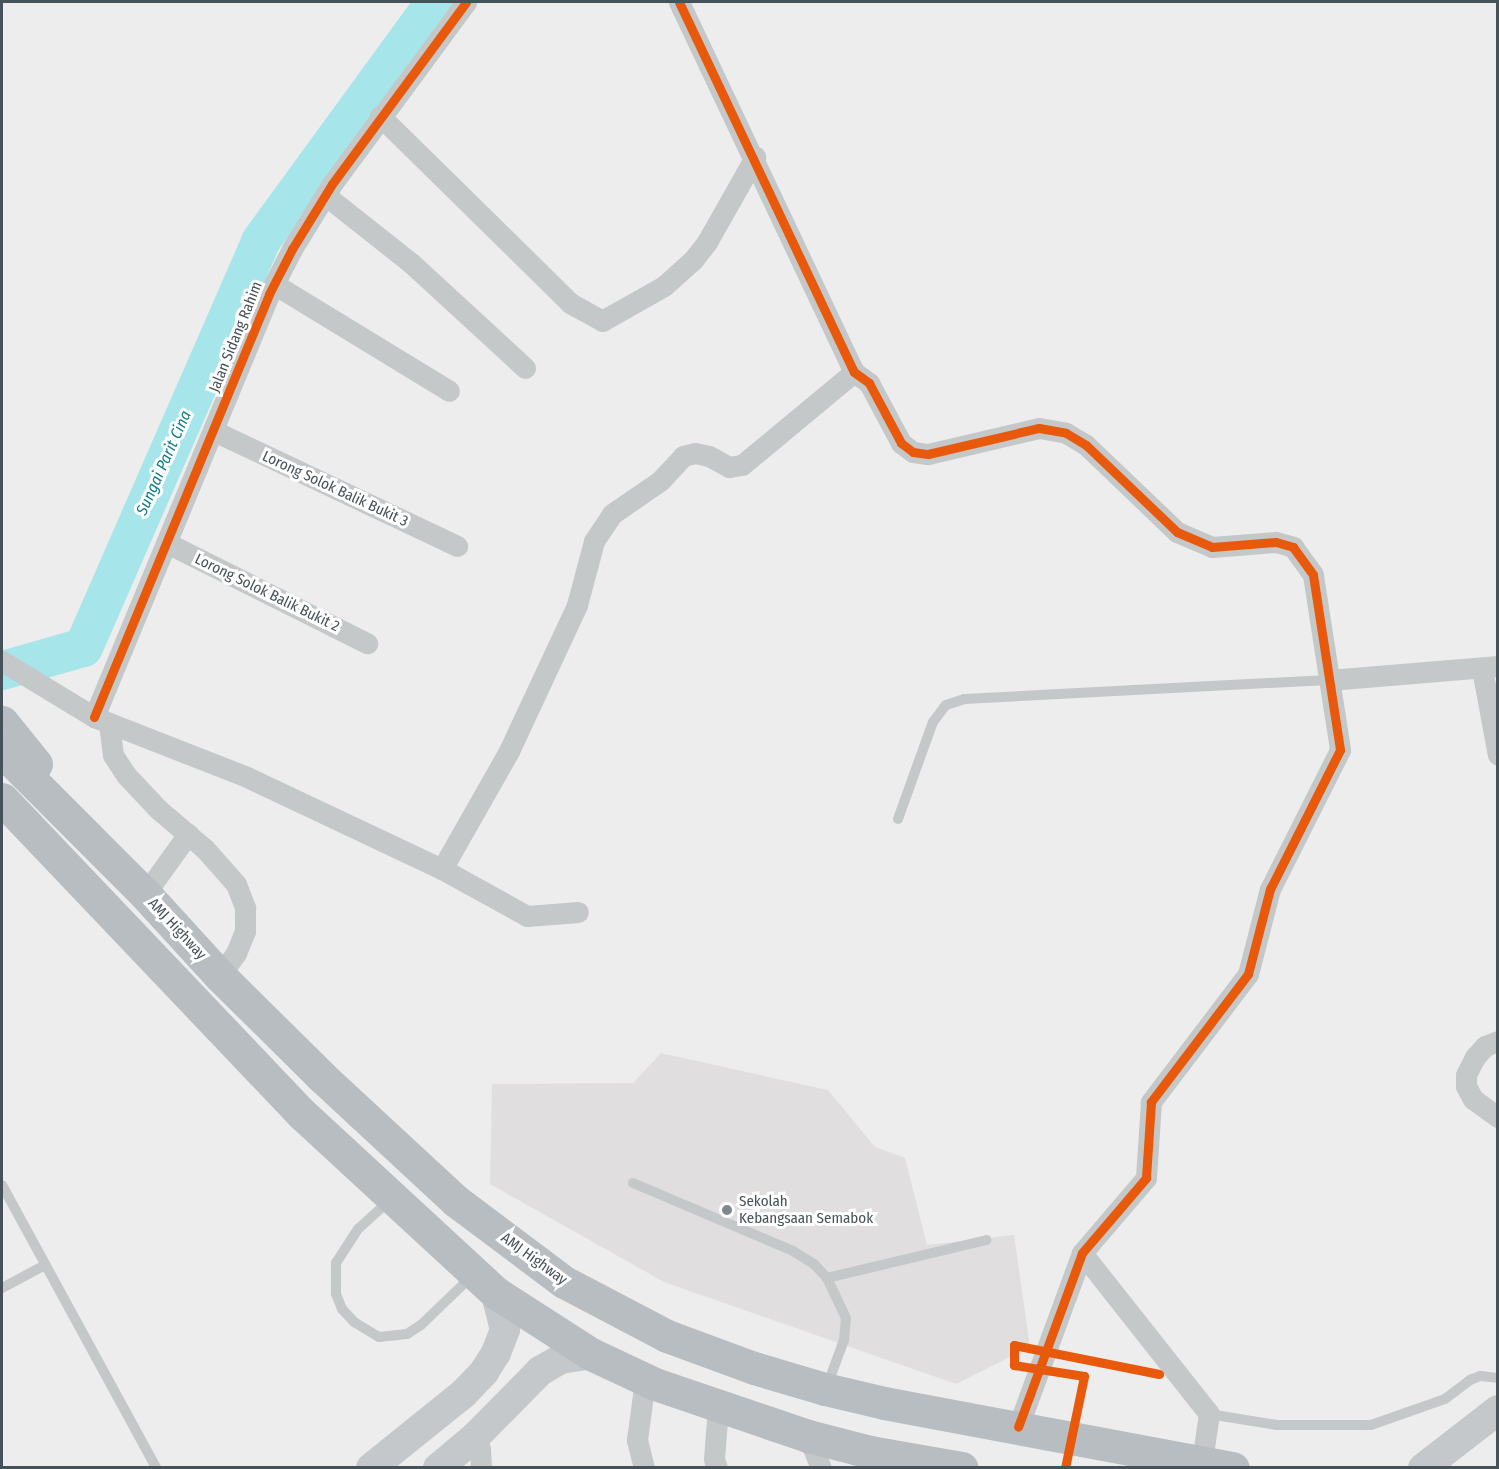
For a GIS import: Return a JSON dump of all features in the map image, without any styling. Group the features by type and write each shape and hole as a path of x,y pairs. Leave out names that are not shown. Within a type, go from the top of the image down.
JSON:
{"highway":[{"path":"2,722 145,894"},
{"name":"AMJ Highway","path":"2,751 145,894 220,976 322,1077 456,1201 564,1282 667,1336 754,1368 825,1389 884,1403 1217,1464"},
{"path":"2,799 125,931 302,1114 485,1283 591,1354 645,1380 718,1407 808,1436 870,1452 962,1467"},
{"path":"2,824 125,931"}],"street":[{"name":"Jalan Sidang Rahim","path":"102,720 167,543 274,285 325,195 380,116 466,2"},
{"path":"679,2 755,158 854,372 869,383 901,443 914,452 928,454 1039,428 1066,433 1086,445 1177,532 1212,547 1276,543 1293,547 1313,575 1340,750 1270,890 1248,974 1151,1102 1146,1178 1082,1253 1018,1427"},
{"path":"380,116 570,303 602,321 663,286 693,260 707,242 755,158"},
{"path":"325,195 419,269 525,368"},
{"path":"274,285 449,391"},
{"path":"442,869 509,751 577,605 594,541 612,514 660,481 683,456 695,453 709,456 729,467 742,465 854,372"},
{"name":"Lorong Solok Balik Bukit 3","path":"214,431 457,546"},
{"name":"Lorong Solok Balik Bukit 2","path":"167,543 367,643"},
{"path":"2,661 63,700 102,720 247,777 442,869 527,916 578,912"},
{"path":"1329,680 1490,667 1497,754"},
{"path":"102,720 114,755 126,775 158,809 222,866 236,884 245,908 245,931 236,953 220,976"},
{"path":"145,894 188,834"},
{"path":"1497,1041 1485,1046 1466,1075 1466,1086 1473,1099 1497,1117"},
{"path":"1082,1253 1209,1414 1217,1464"},
{"path":"371,1467 463,1394 484,1372 496,1353 505,1330 485,1283"},
{"path":"438,1467 475,1437 540,1371 561,1359 591,1354"},
{"path":"644,1467 637,1440 645,1380"},
{"path":"717,1467 714,1459 718,1407"},
{"path":"1423,1467 1497,1410"},
{"path":"808,1436 821,1467"},
{"path":"475,1437 480,1449 481,1467"}],"lane":[{"path":"898,819 933,722 946,705 964,699 1329,680"},
{"path":"633,1183 793,1251 814,1264 827,1278 846,1318 844,1340 825,1389"},
{"path":"2,1185 156,1467"},
{"path":"392,1198 358,1229 336,1263 336,1294 342,1309 354,1322 379,1337 407,1334 485,1283"},
{"path":"827,1278 987,1240"},
{"path":"2,1288 45,1265"},
{"path":"1209,1414 1277,1425 1371,1425 1445,1399 1470,1380 1480,1376 1497,1378"}],"shaded area":[{"name":"Sekolah Kebangsaan Semabok","path":"661,1053 828,1090 875,1147 905,1158 927,1245 1014,1235 1030,1347 956,1384 664,1282 490,1184 492,1084 633,1083"}],"waterway":[{"name":"Sungai Parit Cina","path":"2,670 83,647 260,241 434,2"}],"cycle path":[{"path":"94,717 269,294 292,249 332,184 466,2"},
{"path":"679,2 854,372 869,383 901,443 913,452 928,454 1039,428 1066,433 1086,445 1177,532 1212,547 1276,542 1293,547 1313,575 1340,750 1270,889 1248,974 1151,1102 1146,1178 1082,1253 1018,1427"},
{"path":"1065,1468 1084,1376 1014,1365 1014,1345 1159,1374"}],"place":[{"name":"Sekolah Kebangsaan Semabok","path":"727,1210"}]}
